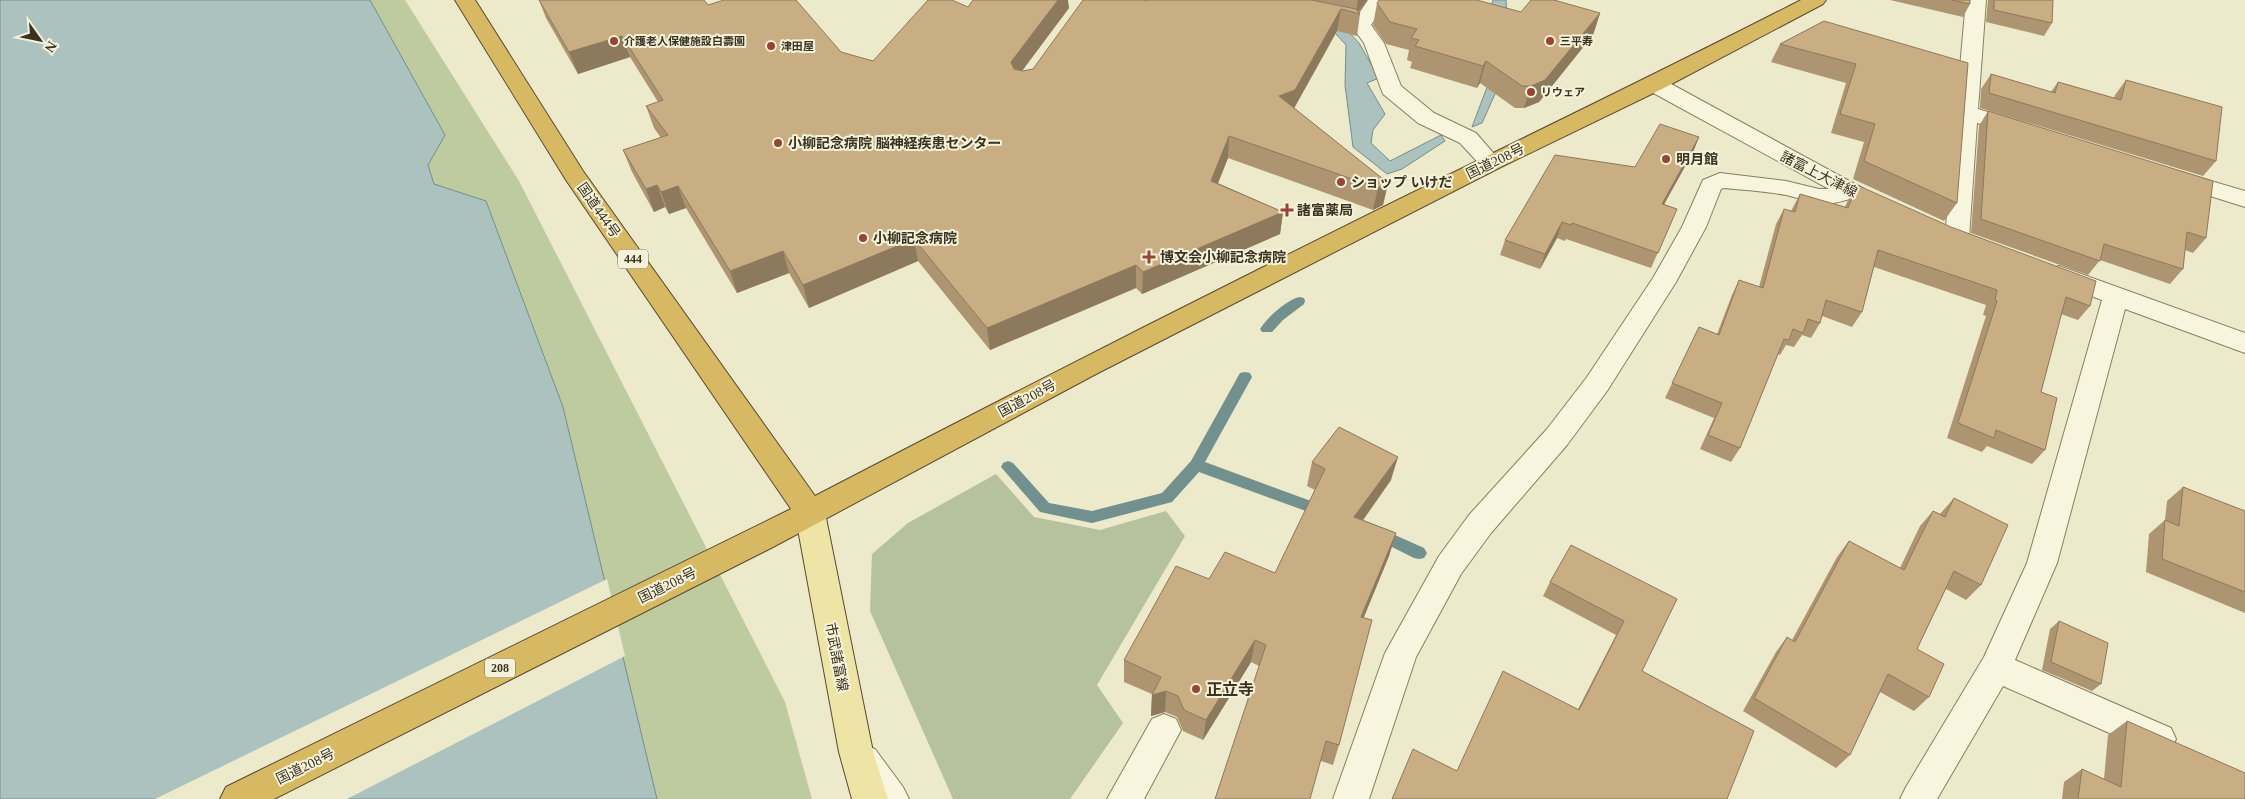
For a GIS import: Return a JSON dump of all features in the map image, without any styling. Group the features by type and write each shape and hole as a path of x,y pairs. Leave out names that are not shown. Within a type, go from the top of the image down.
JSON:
{"highway":[{"name":"国道444号","path":"465,0 574,174 810,513"},
{"name":"国道208号","path":"238,799 762,538 1087,366 1491,163 1654,84 1816,0"}],"main road":[{"name":"市武諸富線","path":"810,513 856,752 870,799"}],"street":[{"path":"1361,25 1378,0"},
{"path":"1958,238 1976,0"},
{"path":"1308,12 1361,25 1374,43 1391,89 1426,118 1468,138 1491,163"},
{"name":"諸富上大津線","path":"1654,84 1878,204"},
{"path":"1967,113 2041,136"},
{"path":"2162,173 2245,198"},
{"path":"1351,799 1401,653 1450,565 1480,524 1557,437 1597,384 1663,282 1694,227 1710,185 1720,180 1786,188 1819,197 1836,196 1845,188"},
{"path":"2041,268 2245,342"},
{"path":"1918,799 1996,667 2042,563 2116,295"},
{"path":"1996,667 2183,749"},
{"path":"1125,799 1164,730"},
{"path":"856,752 891,799"}],"green space":[{"path":"342,0 405,0 519,181 785,702 812,799 588,799 380,205"},
{"path":"996,474 1034,517 1100,530 1166,511 1185,536 1097,685 1123,723 1070,799 953,799 870,611 872,554 908,523"}],"water":[{"path":"0,0 370,0 445,135 428,165 434,184 486,201 563,407 657,799 0,799"},
{"path":"1493,0 1506,0 1509,63 1482,123 1472,127 1495,66 1488,17"},
{"path":"1324,21 1346,29 1359,43 1379,78 1367,83 1385,114 1373,130 1371,143 1390,161 1441,135 1445,141 1402,169 1387,174 1353,147 1345,85 1346,45"}],"pier":[{"path":"607,579 625,656 347,799 155,799"}],"building":[{"path":"539,0 704,0 708,5 724,0 796,0 841,52 873,61 928,0 952,0 968,7 973,0 1058,0 1011,62 1014,69 1023,71 1033,69 1083,0 1312,0 1356,9 1360,14 1341,9 1295,90 1279,96 1388,183 1378,188 1229,136 1211,181 1283,212 1143,272 1136,265 987,328 914,239 803,285 783,251 730,271 678,186 661,192 657,185 646,189 623,150 668,135 646,106 663,100 622,36 569,52"},
{"path":"1379,0 1477,0 1521,12 1531,0 1554,0 1600,13 1545,80 1531,86 1522,86 1486,61 1483,66 1415,46 1419,40 1411,38 1417,29 1390,22 1377,3"},
{"path":"1951,0 1970,0 1970,4"},
{"path":"1994,0 2053,0 2052,23 1994,10"},
{"path":"1824,21 1968,63 1957,203 1864,161 1875,124 1840,114 1856,64 1780,44"},
{"path":"1991,74 2055,93 2058,82 2121,100 2126,80 2222,107 2216,161 1989,93"},
{"path":"1988,111 2213,181 2206,238 2187,232 2183,269 2104,244 2100,261 1981,219"},
{"path":"1660,124 1699,137 1662,204 1677,209 1658,253 1572,223 1571,225 1562,222 1545,254 1505,240 1555,155 1635,167"},
{"path":"1857,185 1951,227 2096,281 2090,306 2066,297 2041,392 2057,398 2045,450 1996,430 1994,438 1958,423 1997,301 1995,300 1997,290 1878,250 1862,312 1826,300 1820,323 1808,319 1803,333 1793,329 1789,340 1784,339 1740,448 1708,435 1722,403 1672,383 1699,327 1719,335 1739,280 1763,288 1784,209 1795,212 1800,194 1848,208"},
{"path":"1339,427 1398,457 1354,517 1396,533 1361,617 1372,620 1339,745 1326,741 1310,799 1215,799 1266,645 1255,640 1206,720 1184,710 1178,696 1166,691 1152,695 1161,677 1124,660 1176,566 1209,579 1225,552 1275,573 1325,469 1312,462"},
{"path":"2183,487 2245,511 2245,592 2162,559 2165,520 2179,526"},
{"path":"1954,498 2008,525 1981,585 1954,571 1917,649 1944,664 1929,697 1888,674 1850,755 1754,698 1787,637 1795,642 1849,541 1904,570 1933,511 1945,517"},
{"path":"1571,545 1677,599 1642,671 1754,731 1727,799 1392,799 1413,749 1457,771 1503,671 1579,710 1624,621 1550,582"},
{"path":"2059,621 2108,643 2101,684 2051,662"},
{"path":"2127,721 2245,773 2245,799 2078,799 2082,769 2121,787"}],"waterway":[{"path":"1267,329 1278,317 1299,301"},
{"path":"1196,465 1245,377"},
{"path":"1008,467 1045,508 1092,517 1167,498 1196,465"},
{"path":"1196,465 1325,512"},
{"path":"1377,533 1419,553"}],"place":[{"name":"介護老人保健施設白壽園","path":"614,41"},
{"name":"三平寿","path":"1550,41"},
{"name":"津田屋","path":"771,46"},
{"name":"リウェア","path":"1531,92"},
{"name":"小柳記念病院 脳神経疾患センター","path":"778,143"},
{"name":"明月館","path":"1666,159"},
{"name":"ショップ いけだ","path":"1341,182"},
{"name":"諸富薬局","path":"1287,210"},
{"name":"小柳記念病院","path":"863,238"},
{"name":"博文会小柳記念病院","path":"1149,257"},
{"name":"正立寺","path":"1196,689"}]}
